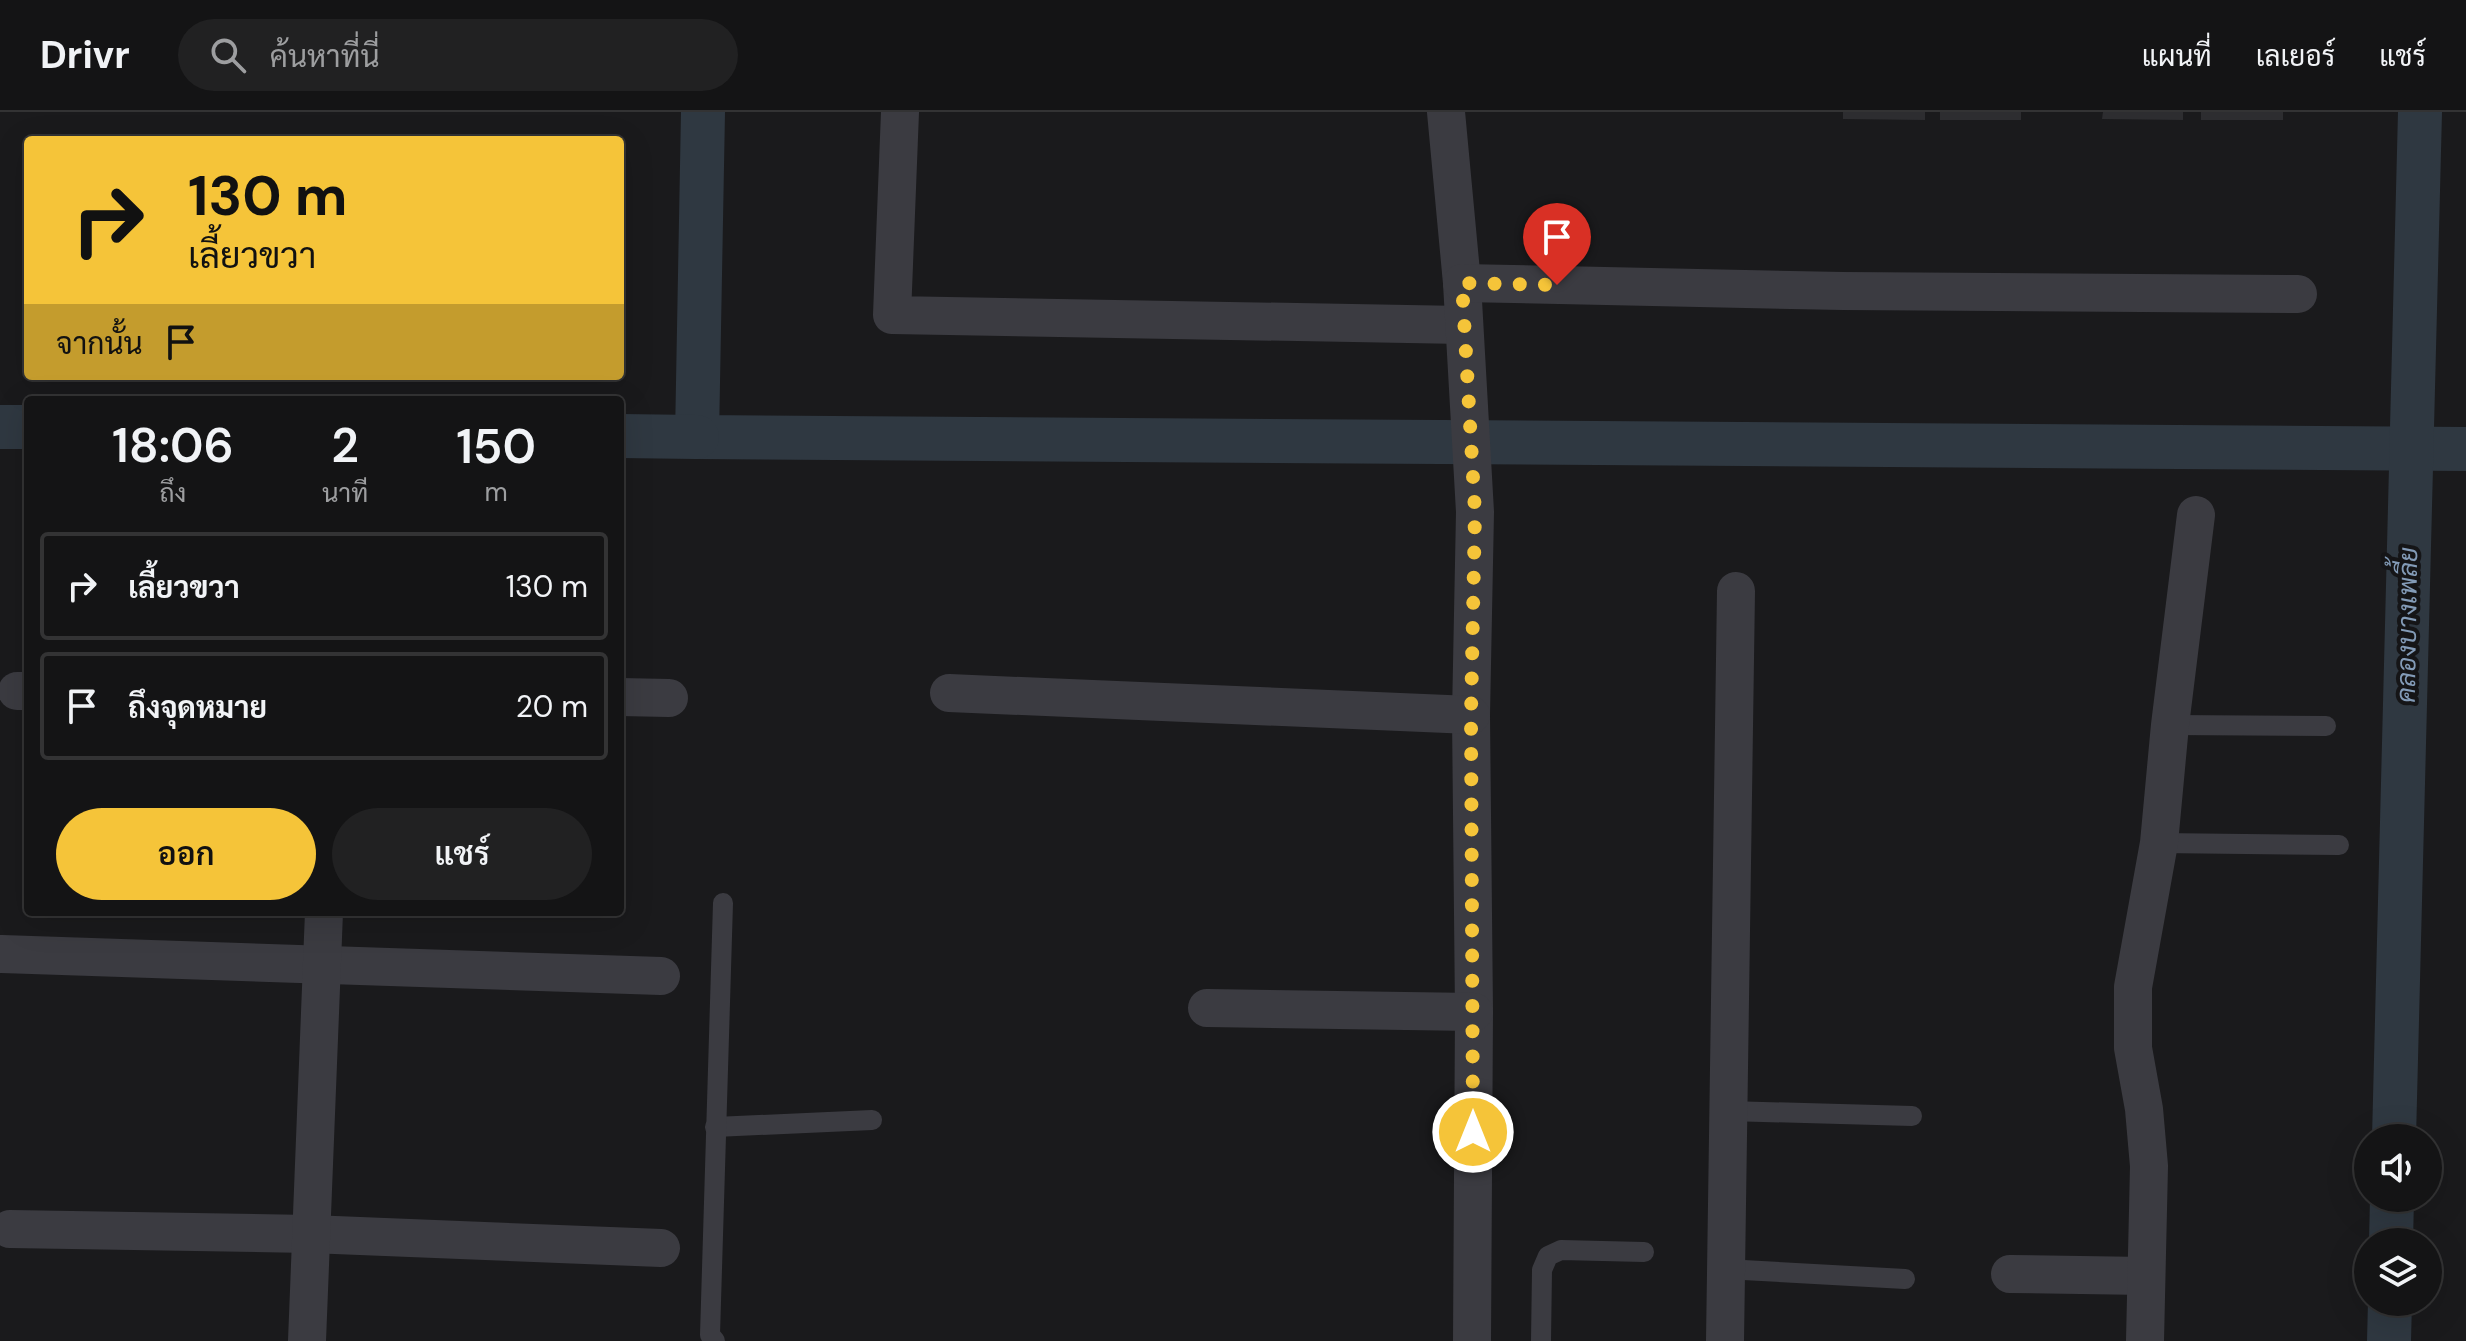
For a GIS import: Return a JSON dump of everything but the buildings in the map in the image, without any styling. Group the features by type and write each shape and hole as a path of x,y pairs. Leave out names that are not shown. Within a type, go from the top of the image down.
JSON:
{"street":[{"path":"900,112 892,315 1463,325"},
{"path":"1446,112 1462,283 1475,512 1471,715 1474,1012 1472,1341"},
{"path":"1462,283 1843,291 2298,294"},
{"path":"2145,1341 2149,1166 2144,1109 2133,1048 2133,987 2159,843 2196,515"},
{"path":"1725,1341 1736,591"},
{"path":"949,693 1471,715"},
{"path":"624,697 669,698"},
{"path":"307,1341 324,916"},
{"path":"2,954 661,976"},
{"path":"1207,1008 1474,1012"},
{"path":"10,1229 310,1234 661,1248"},
{"path":"2010,1274 2146,1276"}],"lane":[{"path":"2170,725 2326,726"},
{"path":"2159,843 2339,845"},
{"path":"715,1341 710,1335 723,903"},
{"path":"1728,1111 1912,1116"},
{"path":"715,1127 872,1120"},
{"path":"1541,1341 1542,1270 1548,1256 1561,1250 1644,1252"},
{"path":"1725,1269 1905,1279"}],"waterway":[{"path":"703,112 697,437 2466,449"},
{"name":"คลองบางเพลี้ย","path":"2394,1124 2420,112"},
{"path":"0,427 24,427"},
{"path":"624,436 697,437"},
{"name":"คลองบางเพลี้ย","path":"2391,1228 2392,1212"},
{"name":"คลองบางเพลี้ย","path":"2389,1341 2390,1316"}],"route":[{"path":"1473,1132 1471,715 1475,512 1462,283 1557,285"}]}
